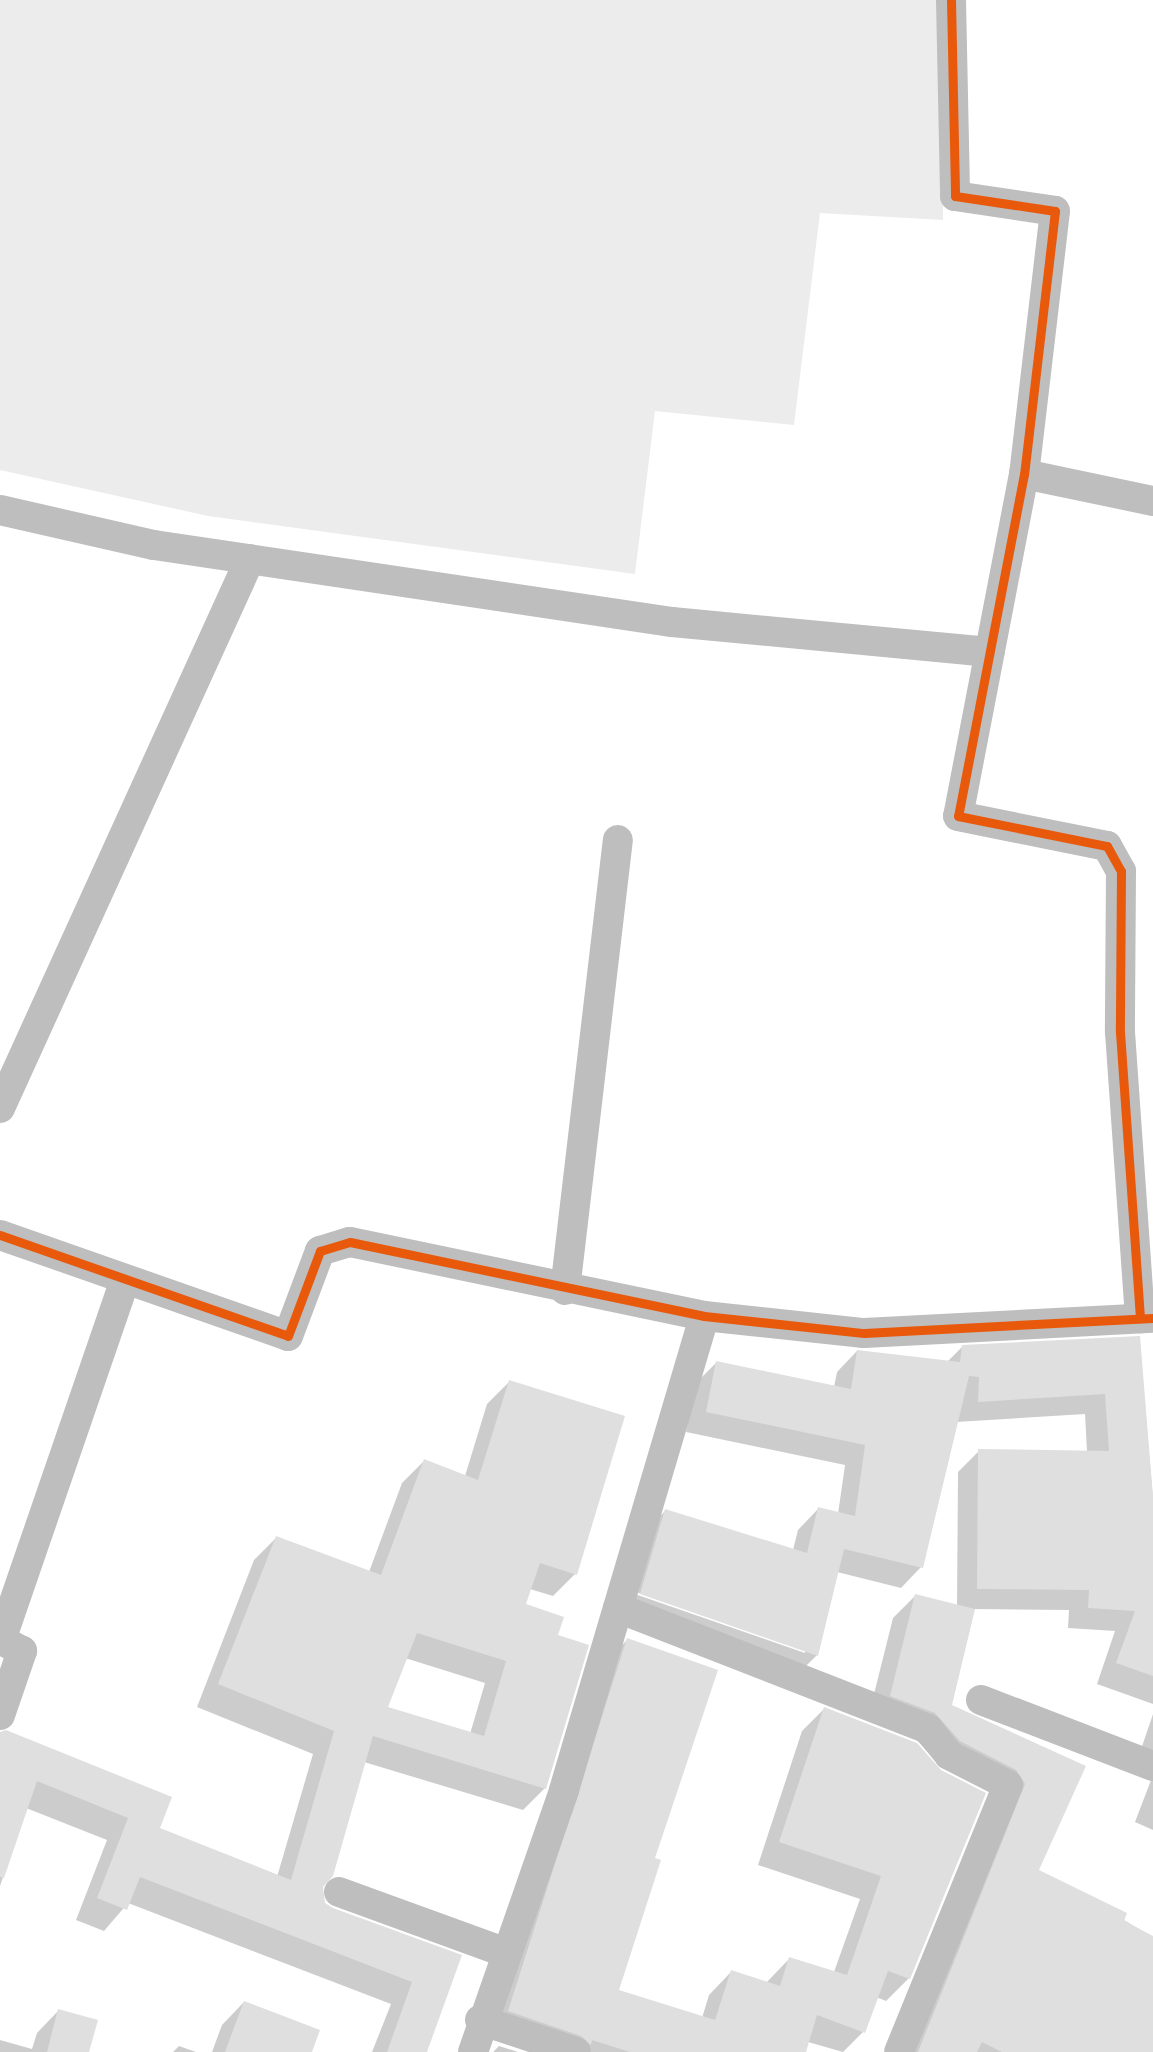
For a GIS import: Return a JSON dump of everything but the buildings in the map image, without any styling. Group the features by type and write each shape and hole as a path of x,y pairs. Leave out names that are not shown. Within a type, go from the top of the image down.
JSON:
{"street":[{"path":"0,1235 124,1282 288,1336 320,1251 350,1242 565,1290 704,1316 864,1333 1146,1318 1120,1032 1121,872 1107,846 957,816 1024,474 1055,211 955,196 951,0"},
{"path":"1024,474 1153,501"},
{"path":"0,510 154,545 672,622 990,652"},
{"path":"0,1108 250,559"},
{"path":"565,1290 618,840"},
{"path":"0,1715 22,1651 1,1640 124,1282"},
{"path":"473,2052 480,2020 507,1953 564,1790 704,1316"},
{"path":"618,1608 928,1729 949,1755 1008,1785 899,2052"},
{"path":"981,1700 1153,1766"},
{"path":"339,1892 507,1953"},
{"path":"480,2020 576,2052"}],"shaded area":[{"path":"0,0 942,0 943,220 820,213 794,425 655,411 635,574 208,516 0,470"}],"cycle path":[{"path":"951,0 955,196 1055,211 1024,474 958,816 1107,846 1121,871 1120,1032 1140,1318"},
{"path":"0,1235 288,1336 320,1251 350,1242 704,1316 864,1333 1153,1318"}]}
